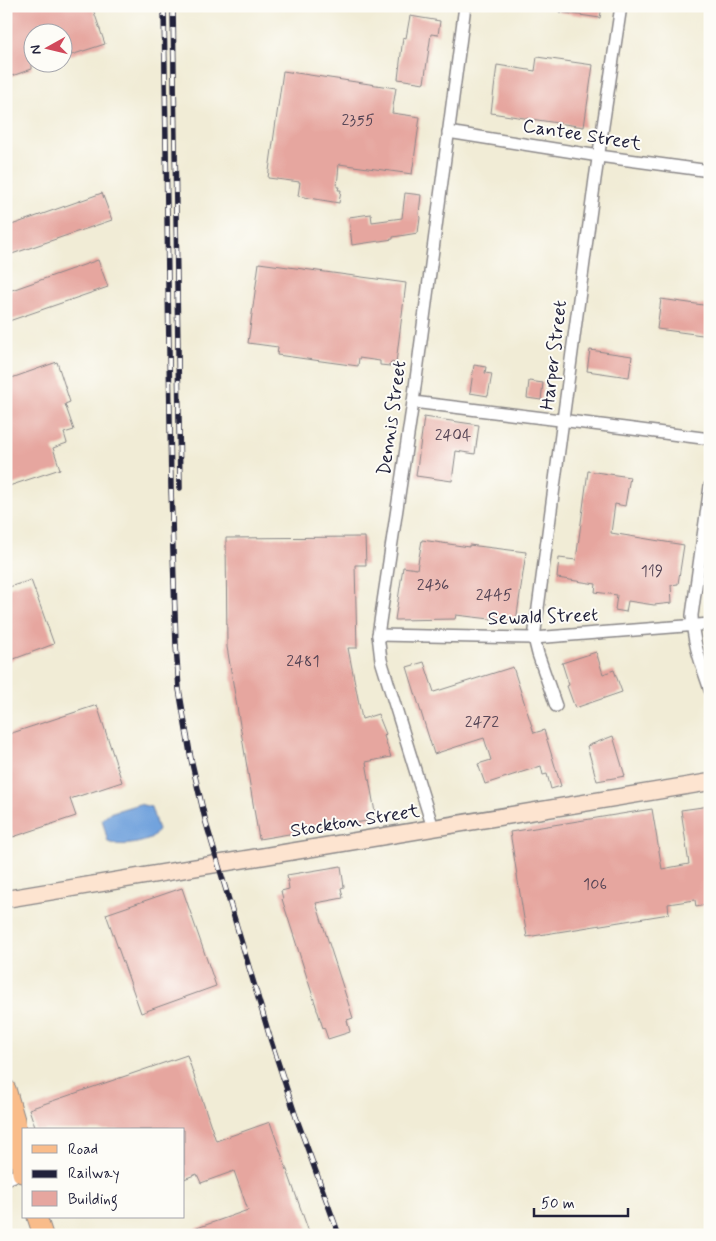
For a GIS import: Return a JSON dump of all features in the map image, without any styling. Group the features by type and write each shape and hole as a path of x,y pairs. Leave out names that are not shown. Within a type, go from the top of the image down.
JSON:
{"main road":[{"name":"Stockton Street","path":"6,899 710,782"},
{"path":"6,1089 15,1120 17,1177"},
{"path":"6,1143 17,1177"},
{"path":"37,1218 42,1235"}],"street":[{"name":"Dennis Street","path":"433,828 381,660 378,634 412,402 465,6"},
{"name":"Harper Street","path":"556,706 534,638 594,179 621,6"},
{"name":"Cantee Street","path":"448,132 599,156 710,171"},
{"path":"412,402 710,439"},
{"path":"710,486 692,615 695,643 710,690"},
{"name":"Sewald Street","path":"378,634 534,638 710,624"}],"water":[{"path":"139,804 151,807 158,830 155,835 150,839 123,845 108,842 102,819 109,813"}],"building":[{"path":"6,6 92,6 105,44 72,55 72,22 22,22 23,72 6,78"},
{"path":"559,6 602,6 600,18 559,12"},
{"path":"410,16 440,21 438,35 431,34 424,83 398,79 403,37 406,38"},
{"path":"537,57 593,65 584,127 491,113 497,65 535,71"},
{"path":"283,71 396,88 392,113 420,117 412,174 339,164 337,187 339,187 338,190 341,190 339,203 298,196 300,182 268,178"},
{"path":"102,193 112,220 6,256 6,227"},
{"path":"405,193 421,195 418,233 352,245 349,217 371,214 372,222 402,218"},
{"path":"98,260 108,287 6,322 6,292"},
{"path":"259,263 406,283 396,363 391,362 390,366 380,365 380,361 359,358 358,366 277,355 278,347 248,343"},
{"path":"661,299 710,306 710,336 657,329"},
{"path":"590,350 632,356 629,377 587,371"},
{"path":"57,362 70,402 65,404 74,430 64,433 67,443 53,448 60,469 6,487 6,380"},
{"path":"474,365 486,367 485,373 492,374 488,396 470,393"},
{"path":"529,381 543,383 541,400 527,398"},
{"path":"424,417 479,425 475,454 456,451 452,481 416,476"},
{"path":"588,471 630,477 625,506 615,504 611,533 684,545 678,584 671,585 672,603 654,605 628,601 626,612 615,610 617,595 595,592 596,584 557,578 559,558 576,560"},
{"path":"365,537 366,565 355,565 357,648 348,648 362,719 378,714 386,734 384,736 391,757 366,762 376,818 259,839 227,647 226,538"},
{"path":"422,540 469,547 469,545 526,552 516,622 456,615 455,619 395,620 403,567 417,569"},
{"path":"31,580 54,644 6,662 6,588"},
{"path":"596,652 603,674 614,670 622,692 575,708 567,686 569,685 562,663"},
{"path":"424,662 434,692 513,667 534,733 544,730 561,786 551,789 547,774 543,775 541,766 485,784 478,764 491,760 484,738 434,754 407,667"},
{"path":"97,705 122,782 70,799 76,816 13,837 6,818 6,735"},
{"path":"613,736 625,776 597,781 587,746"},
{"path":"710,806 710,904 696,907 695,900 668,904 669,914 527,937 510,832 652,809 662,869 689,864 681,810"},
{"path":"341,866 344,887 341,888 343,898 316,903 353,1018 347,1020 350,1032 328,1039 281,891 289,889 287,875"},
{"path":"182,888 216,986 141,1013 106,914"},
{"path":"187,1055 216,1141 270,1122 310,1235 183,1235 183,1233 248,1210 234,1171 201,1183 197,1174 185,1179 185,1128 35,1128 29,1109"}],"railway":[{"path":"164,6 171,488 179,689 191,759 206,823 271,1041 296,1117 339,1235"},
{"path":"173,6 180,488"}]}
